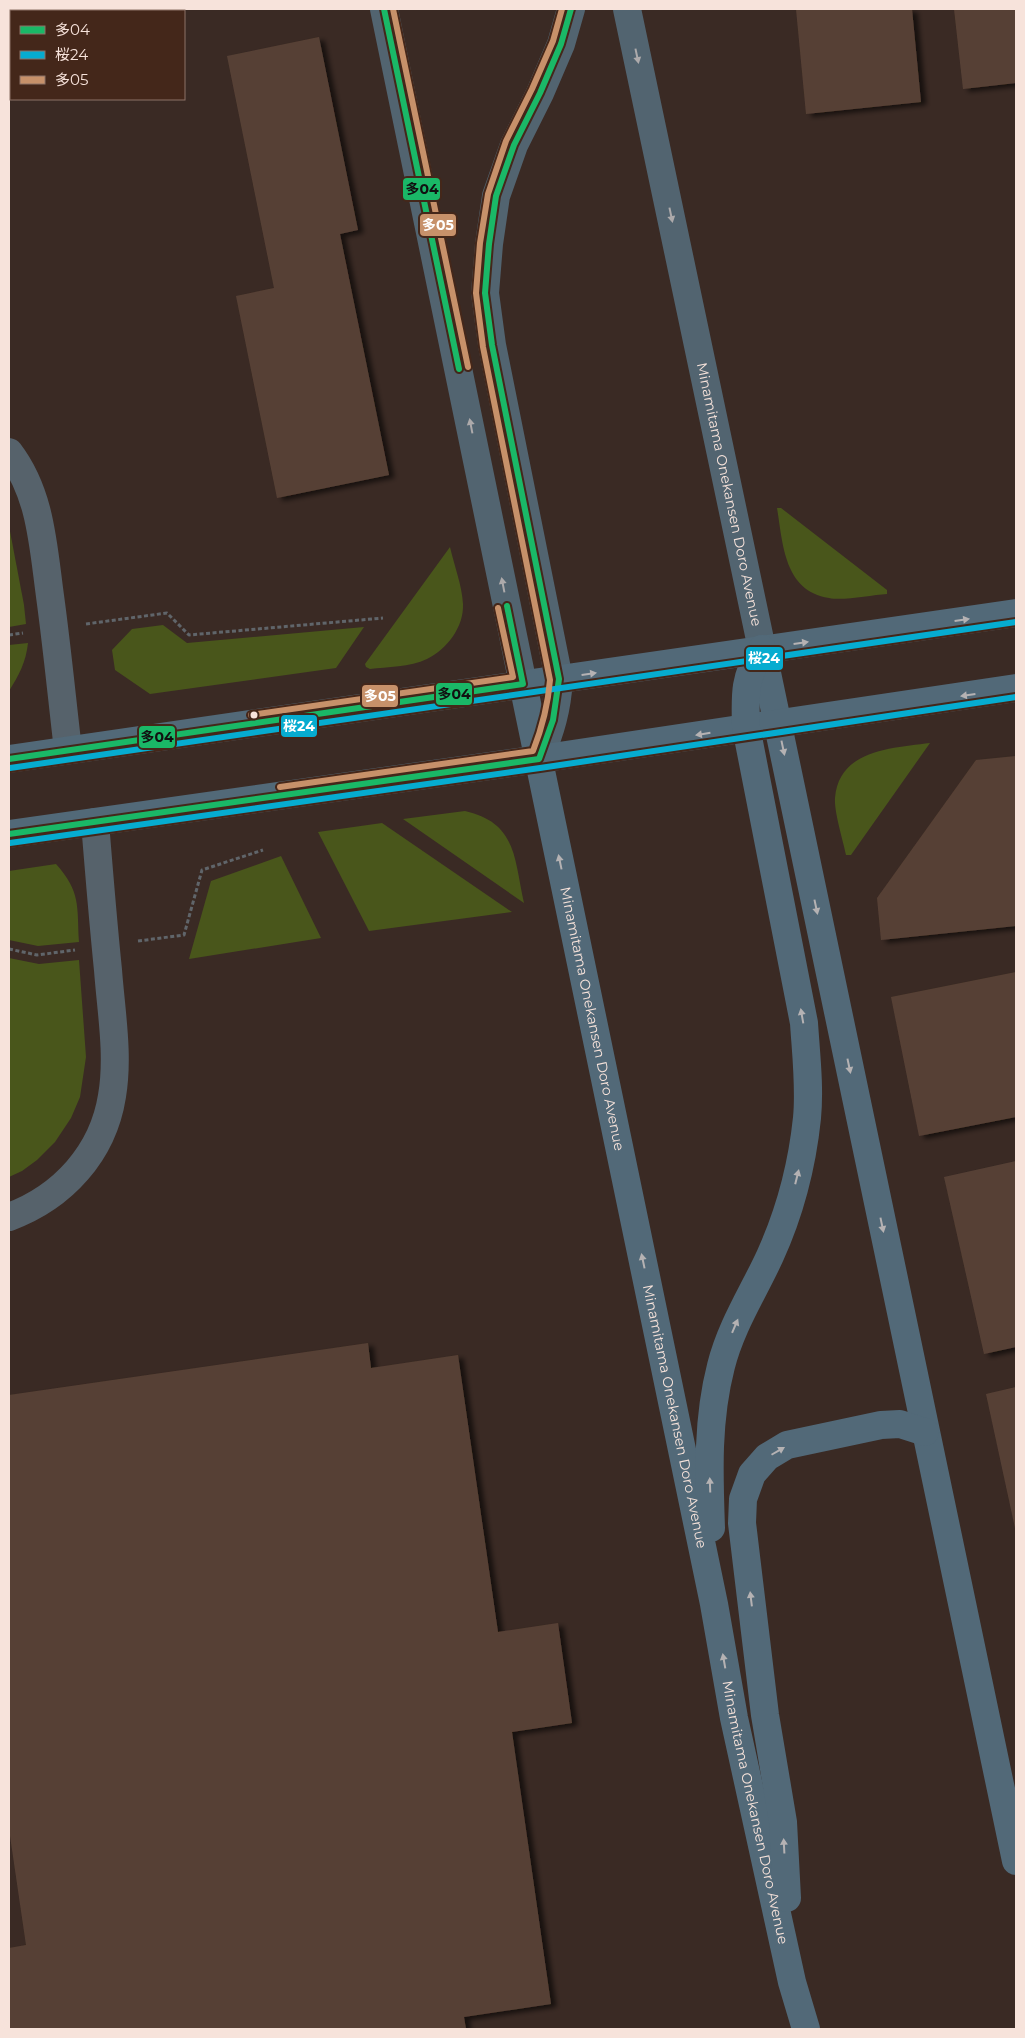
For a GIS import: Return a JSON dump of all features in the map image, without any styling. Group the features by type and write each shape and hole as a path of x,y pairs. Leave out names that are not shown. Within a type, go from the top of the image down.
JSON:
{"main road":[{"name":"Minamitama Onekansen Doro Avenue","path":"384,9 714,1604 734,1718 792,1982 806,2029"},
{"path":"539,759 558,706 559,679 492,345 485,293 489,244 496,196 514,145 540,93 561,44 571,9"},
{"name":"Minamitama Onekansen Doro Avenue","path":"627,9 1016,1861"},
{"path":"9,759 1016,613"},
{"path":"714,1604 709,1444 712,1404 721,1364 734,1328 770,1257 789,1210 800,1166 807,1116 808,1071 804,1023 746,727 745,694 751,666 762,649"},
{"path":"9,834 539,759 777,722 1016,688"},
{"path":"792,1982 783,1822 764,1715 742,1523 743,1499 752,1474 767,1457 787,1445 881,1425 900,1424 925,1432"}],"street":[{"path":"9,452 21,468 38,512 68,750"},
{"path":"9,1217 28,1210 56,1193 82,1165 102,1133 112,1096 115,1056 95,822"}],"path":[{"path":"144,616 167,613 189,635 383,618"},
{"path":"184,935 202,870 262,850"},
{"path":"9,949 38,955"}],"green space":[{"path":"777,508 781,508 887,590 887,594 835,599 814,594 803,586 794,576 788,564"},
{"path":"9,526 26,624 9,627"},
{"path":"450,547 460,582 463,604 461,621 453,636 434,655 420,662 370,669 366,667 365,664"},
{"path":"163,625 187,643 364,627 336,668 150,694 115,670 112,650 132,629"},
{"path":"28,643 22,668 9,691 9,645"},
{"path":"930,743 851,855 846,855 837,818 835,798 839,782 846,769 857,760 870,754"},
{"path":"465,811 495,824 504,834 515,857 524,903 403,819"},
{"path":"382,823 512,912 369,931 318,832"},
{"path":"281,856 321,938 189,959 211,881"},
{"path":"56,864 74,891 79,942 38,946 9,940 9,871"},
{"path":"9,958 39,964 79,960 86,1057 80,1097 71,1118 55,1142 37,1160 22,1171 9,1177"}],"building":[{"path":"796,9 912,9 921,102 806,114"},
{"path":"954,9 1016,9 1016,83 963,89"},
{"path":"319,37 358,230 340,234 389,475 277,498 236,296 274,288 227,56"},
{"path":"1016,756 1016,926 881,940 877,898 976,760"},
{"path":"1016,972 1016,1117 919,1136 891,997"},
{"path":"1016,1161 1016,1347 984,1354 944,1177"},
{"path":"368,1343 371,1368 458,1355 498,1632 558,1623 572,1723 512,1732 551,2004 464,2017 466,2029 9,2029 9,1948 26,1945 9,1829 9,1395"},
{"path":"1016,1387 1016,1528 1015,1528 986,1394"}],"transit line":[{"name":"多04","path":"384,9 459,369"},
{"name":"多05","path":"393,9 468,367"},
{"name":"多05","path":"280,787 533,751 542,725 550,680 483,347 476,293 480,243 488,194 506,141 553,41 562,9"},
{"name":"多04","path":"9,834 539,759 553,720 559,679 492,345 485,293 489,244 496,196 514,145 540,93 561,44 571,9"},
{"name":"多04","path":"9,759 523,684 507,606"},
{"name":"多05","path":"251,715 513,677 498,608"},
{"name":"桜24","path":"10,768 1016,622"},
{"name":"桜24","path":"10,843 540,768 1016,697"}]}
